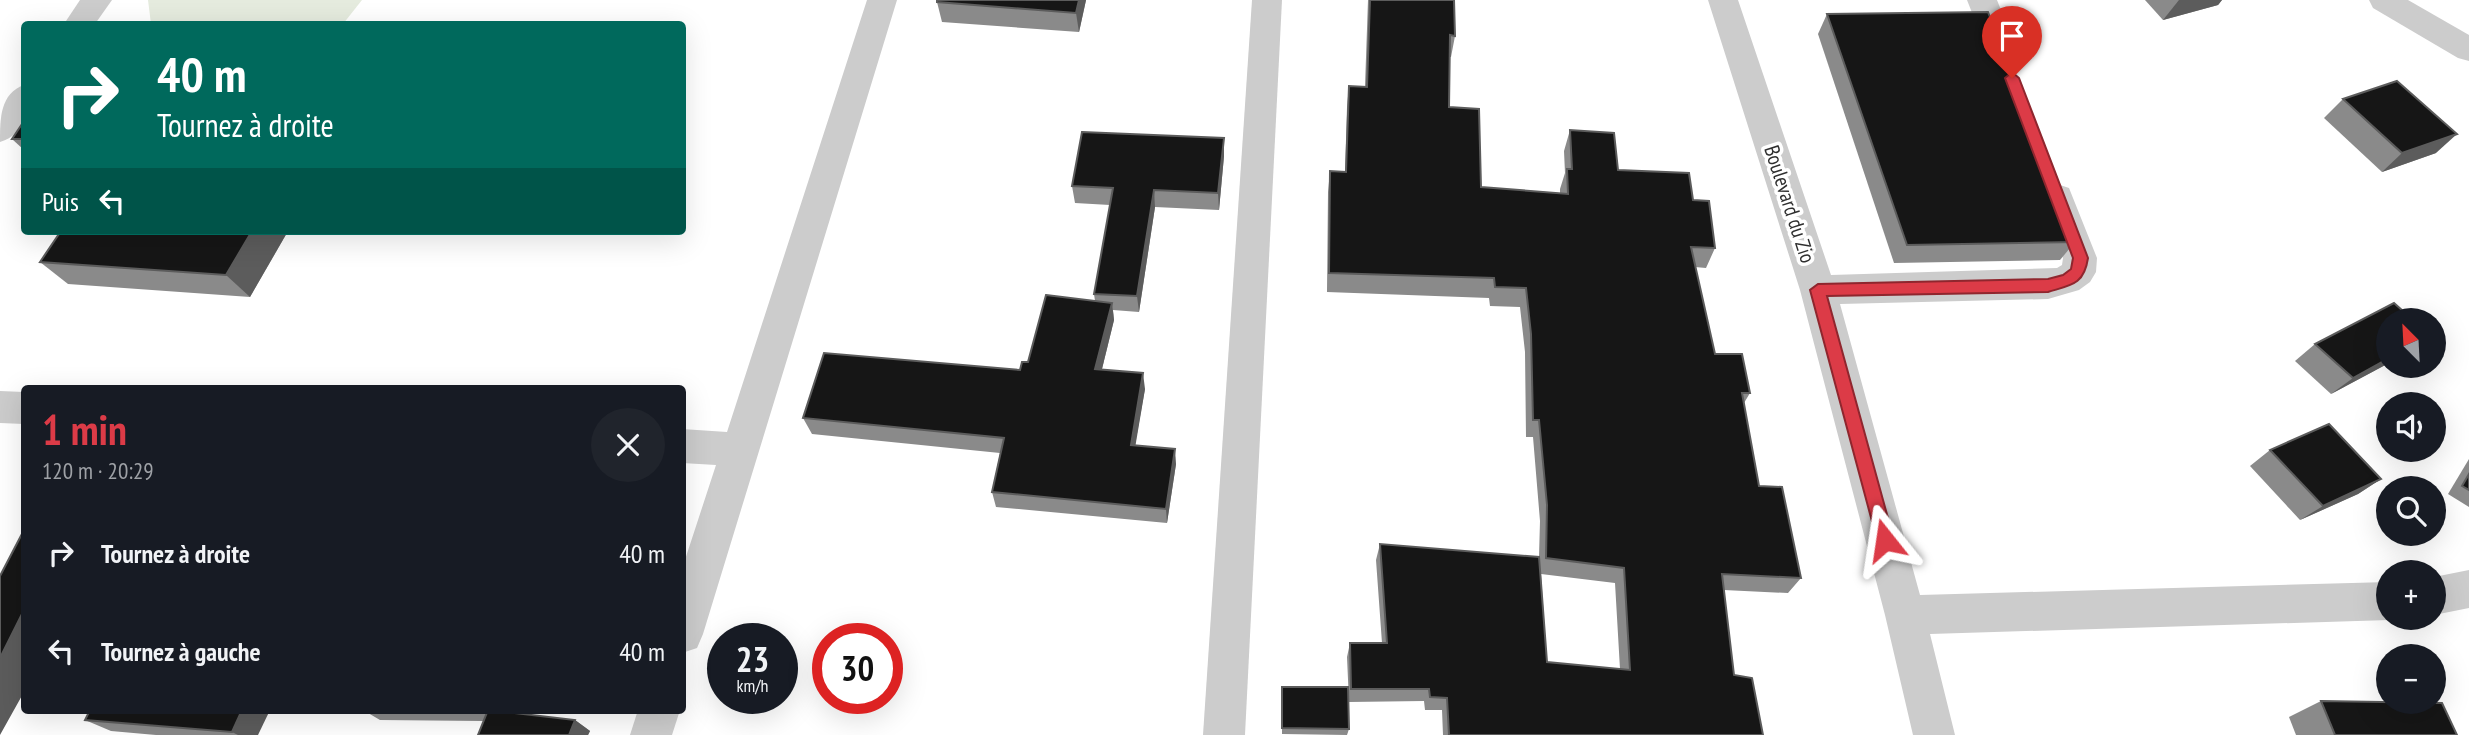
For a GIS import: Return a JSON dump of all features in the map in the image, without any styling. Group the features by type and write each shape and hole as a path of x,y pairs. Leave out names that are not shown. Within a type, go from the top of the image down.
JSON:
{"street":[{"path":"81,21 97,0"},
{"path":"686,621 882,0"},
{"path":"1224,735 1267,0"},
{"name":"Boulevard du Zio","path":"1723,0 1818,290 1905,615 1934,735"},
{"path":"1982,0 2017,90"},
{"path":"2384,0 2469,50"},
{"path":"0,130 21,101"},
{"path":"1818,290 2048,285 2067,280 2078,272 2080,258 2046,168"},
{"path":"0,407 21,408"},
{"path":"686,446 740,449"},
{"path":"2446,594 2469,589"},
{"path":"1905,615 2376,601"},
{"path":"651,735 658,714"}],"shaded area":[{"path":"148,0 362,0 345,21 151,21"}],"building":[{"path":"937,0 1079,0 1076,13"},
{"path":"1370,0 1454,0 1455,36 1450,35 1449,107 1479,109 1481,187 1568,194 1567,169 1572,169 1570,130 1614,133 1618,170 1689,173 1693,200 1709,201 1715,248 1691,247 1715,354 1742,354 1750,393 1742,393 1759,486 1782,487 1801,578 1722,574 1734,675 1752,678 1763,735 1449,735 1447,698 1430,697 1429,689 1351,689 1350,643 1387,643 1380,544 1539,557 1547,662 1630,670 1624,568 1546,558 1547,505 1539,420 1533,420 1531,334 1526,288 1495,287 1494,278 1329,273 1330,171 1346,172 1349,86 1367,87"},
{"path":"1988,12 2075,242 1907,245 1827,14"},
{"path":"2397,81 2457,134 2402,153 2343,99"},
{"path":"21,126 21,139 12,139"},
{"path":"1082,132 1224,138 1218,193 1154,190 1137,296 1094,294 1113,188 1072,186"},
{"path":"58,235 250,235 226,275 40,262"},
{"path":"1046,295 1112,303 1095,369 1143,373 1131,445 1175,449 1166,509 992,492 1004,438 803,418 824,353 1020,370 1022,362 1028,362"},
{"path":"2394,303 2400,308 2384,308"},
{"path":"2376,312 2376,365 2353,378 2315,344"},
{"path":"2329,424 2378,476 2376,481 2323,506 2270,450"},
{"path":"2469,474 2469,490 2462,486"},
{"path":"21,536 21,616 0,658 0,576"},
{"path":"1282,687 1348,687 1349,729 1282,728"},
{"path":"2321,701 2376,702 2376,714 2446,714 2446,712 2457,735 2335,735"},
{"path":"88,714 240,714 232,732 85,720"},
{"path":"486,714 523,714 575,720 569,735 478,735"}],"route":[{"path":"1885,540 1818,290 2048,285 2067,280 2078,272 2080,258 2012,78"}]}
